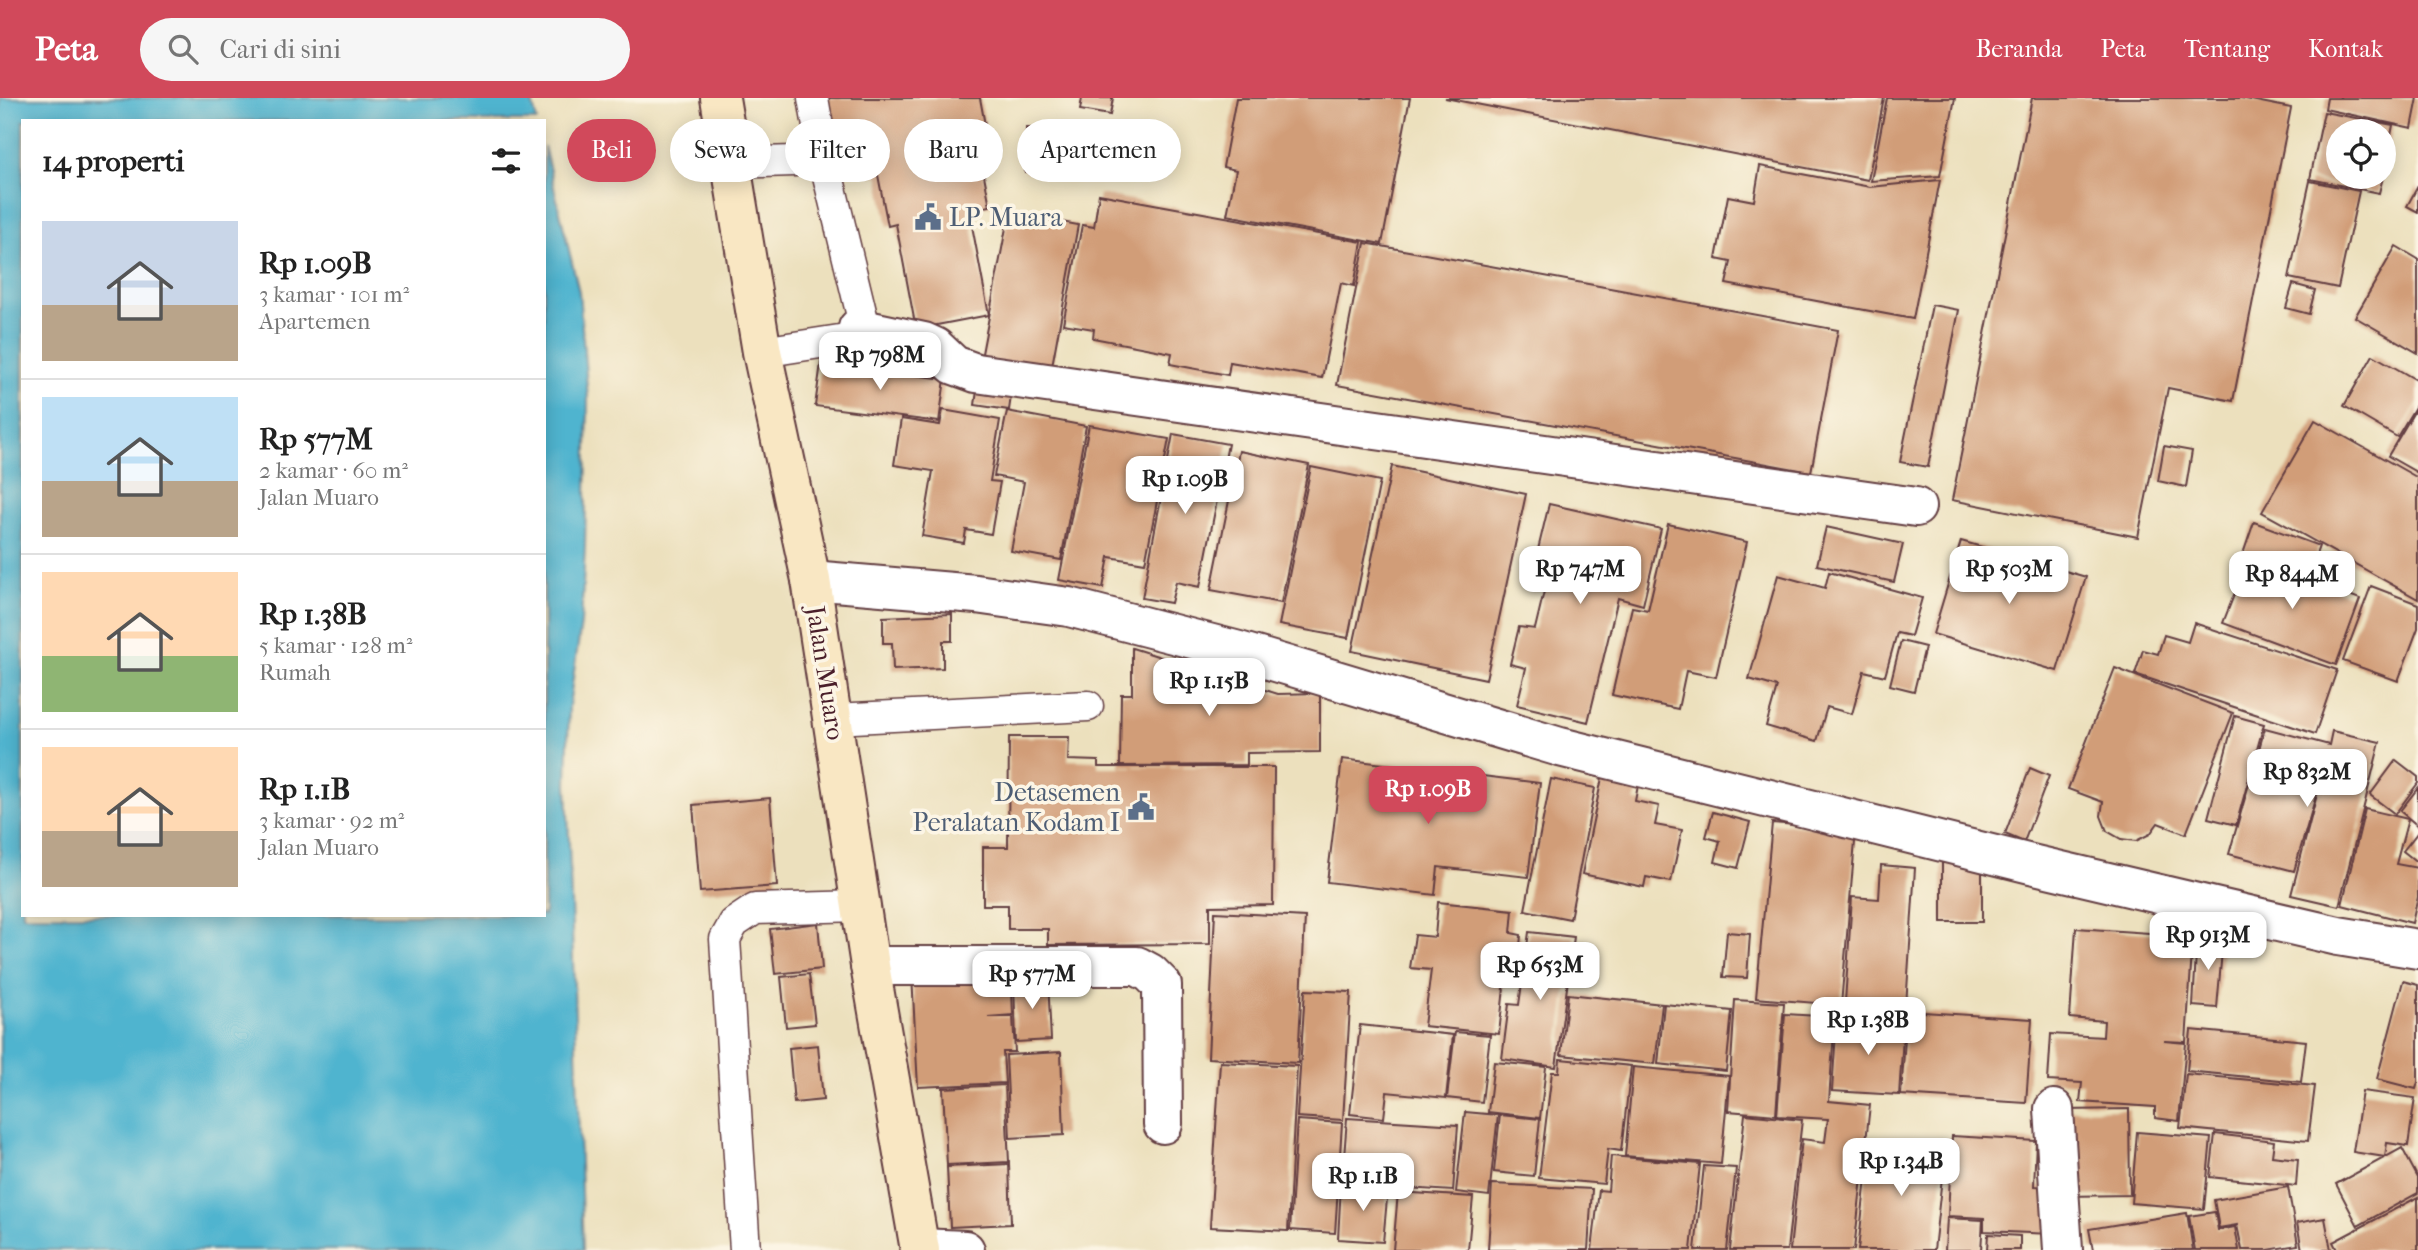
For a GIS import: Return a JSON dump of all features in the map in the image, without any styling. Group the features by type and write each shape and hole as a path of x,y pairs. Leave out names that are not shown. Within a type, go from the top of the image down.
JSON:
{"main road":[{"name":"Jalan Muaro","path":"720,98 724,119"},
{"name":"Jalan Muaro","path":"734,182 762,352 811,580 870,966 920,1249"}],"street":[{"path":"858,328 935,346 954,365 976,373 1916,507"},
{"path":"811,580 976,594 1069,607 1252,655 1560,747 2338,936 2418,949"},
{"path":"870,966 1137,966 1162,985 1163,1124"},
{"path":"2054,1109 2063,1250"},
{"path":"920,1249 965,1250"}],"lane":[{"path":"813,98 817,119"},
{"path":"762,352 846,339 858,328 862,316 830,182"},
{"path":"834,719 1088,706"},
{"path":"745,1250 725,939 734,923 755,909 861,906"}],"water":[{"path":"0,98 531,98 536,119 21,119 21,917 546,917 546,154 579,292 588,398 581,624 569,706 567,784 583,1250 0,1250"}],"building":[{"name":"LP. Muara","path":"821,98 980,98 984,119 904,119 904,182 985,182 990,206 969,210 989,315 916,329 896,224 888,226 879,182 890,182 890,119 825,119"},
{"path":"1082,98 1113,98 1110,115 1080,110"},
{"path":"1236,98 1410,98 1382,244 1227,215 1236,170 1223,167"},
{"path":"1445,98 1884,98 1868,180"},
{"path":"1887,98 1955,98 1940,176 1871,181"},
{"path":"2032,98 2241,98 2291,108 2233,401 2168,388 2138,537 1952,500"},
{"path":"2327,98 2418,98 2412,128 2396,125 2396,119 2371,119 2325,109"},
{"path":"2324,112 2361,119 2326,119 2326,182 2310,179"},
{"path":"1760,166 1870,187 1940,180 1913,319 1726,284 1731,262 1716,259 1728,196 1754,201"},
{"path":"2310,181 2326,184 2326,189 2359,191 2338,288 2289,278"},
{"path":"2418,186 2418,212 2407,206"},
{"path":"2359,189 2380,189 2379,193"},
{"path":"1099,194 1362,242 1354,286 1341,283 1322,378 1230,362 1228,375 1170,364 1172,353 1093,338 1094,329 1063,324 1082,225 1094,227"},
{"path":"1009,212 1078,225 1050,377 980,364"},
{"path":"1365,243 1838,330 1811,472 1337,385"},
{"path":"2396,246 2418,259 2418,353 2355,317"},
{"path":"2293,284 2315,290 2309,314 2286,308"},
{"path":"1932,305 1959,310 1928,467 1900,462"},
{"path":"2373,355 2418,381 2418,402 2397,437 2344,406"},
{"path":"821,363 945,379 939,422 815,406"},
{"path":"979,377 1013,382 1009,410 975,405"},
{"path":"2418,405 2418,473 2388,456"},
{"path":"943,410 1000,420 990,481 1000,482 991,534 966,530 964,543 922,536 933,471 894,465 901,419 940,425"},
{"path":"1007,411 1086,426 1061,560 1011,551 1024,482 994,476"},
{"path":"2315,420 2418,478 2418,599 2262,512"},
{"path":"1089,425 1169,439 1145,563 1109,557 1103,588 1059,580"},
{"path":"1173,434 1228,444 1200,587 1176,582 1171,603 1142,598"},
{"path":"2164,446 2192,451 2186,487 2158,481"},
{"path":"1239,451 1309,465 1281,603 1211,590"},
{"path":"1392,466 1526,494 1486,679 1352,651"},
{"path":"1311,467 1380,481 1348,638 1279,625"},
{"path":"1549,504 1661,529 1643,605 1618,598 1588,722 1517,705 1526,668 1510,664 1519,627 1535,629 1551,562 1536,558"},
{"path":"2254,522 2319,546 2308,577 2243,554"},
{"path":"1668,524 1747,542 1716,677 1686,671 1678,709 1612,695 1632,607 1648,610"},
{"path":"1826,527 1903,544 1894,582 1817,565"},
{"path":"1961,541 2086,577 2057,671 1933,634"},
{"path":"2249,557 2360,599 2336,665 2223,623"},
{"path":"1829,572 1922,598 1911,636 1897,633 1885,676 1864,671 1852,714 1827,707 1817,741 1766,726 1777,687 1749,679 1778,575 1825,588"},
{"path":"2371,586 2418,604 2418,628 2398,681 2343,661"},
{"path":"952,614 952,641 943,641 943,668 893,670 892,643 883,643 883,617"},
{"path":"2194,623 2337,670 2315,734 2135,674 2143,650 2158,654 2164,635 2188,642"},
{"path":"1901,641 1925,647 1914,691 1890,685"},
{"path":"1132,648 1278,694 1320,693 1320,752 1247,753 1247,765 1120,766 1121,694 1132,694"},
{"path":"2115,668 2233,713 2186,834 2158,823 2150,834 2136,841 2121,839 2107,831 2101,816 2103,802 2068,789"},
{"path":"2235,716 2264,724 2236,825 2208,818"},
{"path":"2265,728 2329,745 2332,731 2380,742 2339,906 2291,895 2322,775 2294,871 2229,854"},
{"name":"Detasemen Peralatan Kodam I","path":"1009,737 1069,737 1068,760 1098,761 1098,767 1274,767 1273,905 1210,906 1210,944 1048,945 1048,929 1008,929 1008,905 983,905 983,847 1008,847"},
{"path":"1342,759 1540,783 1528,877 1438,867 1435,895 1327,882"},
{"path":"2396,760 2418,777 2418,783 2395,814 2370,795"},
{"path":"1604,768 1640,775 1635,801 1659,806 1655,825 1682,830 1671,882 1646,877 1644,887 1582,874"},
{"path":"2030,768 2049,776 2024,842 2005,834"},
{"path":"1551,779 1595,788 1570,919 1525,910"},
{"path":"2418,788 2418,826 2400,811"},
{"path":"770,798 777,886 700,892 693,805"},
{"path":"2365,809 2408,819 2396,864 2418,868 2418,897 2412,923 2342,905"},
{"path":"1713,812 1750,822 1738,868 1715,862 1720,841 1706,837"},
{"path":"1772,823 1856,830 1841,1005 1756,998"},
{"path":"2418,832 2418,863 2403,851"},
{"path":"1942,861 1982,861 1982,922 1942,922"},
{"path":"1881,865 1915,868 1905,1021 1844,1017 1852,897 1879,899"},
{"path":"1438,902 1513,910 1511,933 1521,935 1518,970 1506,969 1499,1034 1424,1026 1431,970 1410,968 1415,935 1435,937"},
{"path":"1215,912 1305,917 1298,1063 1208,1058"},
{"path":"818,923 822,969 775,974 770,929"},
{"path":"2076,928 2193,936 2186,1042 2164,1041 2186,1043 2179,1121 2155,1118 2155,1107 2080,1102 2082,1083 2048,1081 2051,1034 2103,1037 2104,1021 2070,1018"},
{"path":"1529,932 1574,937 1556,1067 1502,1059 1509,1004 1519,1005"},
{"path":"1727,932 1750,934 1747,978 1723,977"},
{"path":"2197,937 2223,939 2217,1008 2193,1006"},
{"path":"1011,969 1013,1015 988,1017 1013,1017 1015,1052 1003,1052 1005,1083 918,1087 912,975"},
{"path":"809,974 815,1024 786,1027 781,977"},
{"path":"1048,980 1051,1040 1016,1042 1014,982"},
{"path":"2403,981 2418,985 2416,1089 2377,1079"},
{"path":"1305,990 1351,992 1343,1120 1297,1117"},
{"path":"1568,994 1662,1004 1655,1064 1561,1055"},
{"path":"1735,1000 1784,1003 1776,1115 1728,1111"},
{"path":"1664,1004 1732,1011 1726,1071 1658,1064"},
{"path":"1907,1011 2032,1019 2026,1103 1901,1095"},
{"path":"1785,1014 1835,1017 1829,1101 1870,1105 1854,1250 1790,1250 1802,1139 1825,1142 1828,1119 1777,1116"},
{"path":"1837,1018 1904,1022 1899,1095 1832,1091"},
{"path":"1360,1025 1453,1035 1446,1098 1387,1092 1384,1118 1350,1114"},
{"path":"2191,1030 2306,1041 2301,1082 2187,1071"},
{"path":"1455,1032 1490,1035 1482,1102 1447,1098"},
{"path":"818,1045 823,1100 794,1103 789,1048"},
{"path":"1061,1052 1064,1135 1010,1138 1006,1055"},
{"path":"1560,1059 1631,1066 1621,1151 1608,1149 1604,1184 1539,1178 1552,1072 1559,1072"},
{"path":"1220,1062 1297,1066 1288,1231 1210,1227"},
{"path":"1494,1062 1546,1067 1540,1118 1488,1112"},
{"path":"1633,1067 1729,1076 1721,1164 1625,1156"},
{"path":"2186,1074 2315,1086 2308,1141 2180,1128"},
{"path":"1005,1085 1009,1162 947,1165 943,1088"},
{"path":"2362,1091 2415,1098 2408,1146 2387,1143 2385,1157 2353,1152"},
{"path":"2129,1109 2130,1195 2064,1196 2064,1110"},
{"path":"1465,1112 1498,1115 1489,1196 1456,1192"},
{"path":"1745,1114 1802,1120 1787,1250 1730,1250"},
{"path":"1500,1115 1540,1119 1534,1176 1494,1172"},
{"path":"1347,1118 1458,1125 1453,1191 1342,1184"},
{"path":"1297,1120 1342,1123 1335,1233 1290,1230"},
{"path":"2137,1132 2211,1138 2204,1209 2131,1203"},
{"path":"2215,1134 2274,1141 2272,1156 2298,1159 2296,1186 2210,1177"},
{"path":"1952,1136 2036,1141 2034,1186 2055,1187 2051,1234 1984,1231 1984,1218 1948,1216"},
{"path":"1870,1142 1945,1150 1934,1250 1858,1250"},
{"path":"2402,1148 2418,1178 2418,1193 2358,1226 2336,1184"},
{"path":"1611,1156 1700,1164 1691,1250 1592,1250 1599,1190 1608,1191"},
{"path":"1009,1164 1011,1224 950,1227 947,1167"},
{"path":"1704,1166 1736,1168 1727,1250 1695,1250"},
{"path":"1492,1184 1592,1189 1588,1250 1488,1250"},
{"path":"1341,1185 1388,1188 1383,1242 1338,1239"},
{"path":"2288,1187 2298,1245 2268,1250 2242,1250 2237,1225 2219,1228 2214,1200"},
{"path":"1398,1192 1473,1197 1468,1250 1393,1250"},
{"path":"2418,1197 2418,1250 2337,1250 2333,1242"},
{"path":"2215,1212 2218,1230 2235,1227 2239,1250 2195,1250 2189,1216"},
{"path":"2187,1213 2193,1250 2093,1250 2089,1229"},
{"path":"1947,1218 1983,1220 1981,1250 1945,1250"},
{"path":"2325,1218 2331,1250 2302,1250 2297,1223"},
{"path":"1988,1234 2020,1236 2020,1250 1987,1250"}],"place":[{"name":"LP. Muara","path":"928,217"},
{"name":"Detasemen Peralatan Kodam I","path":"1141,807"}]}
